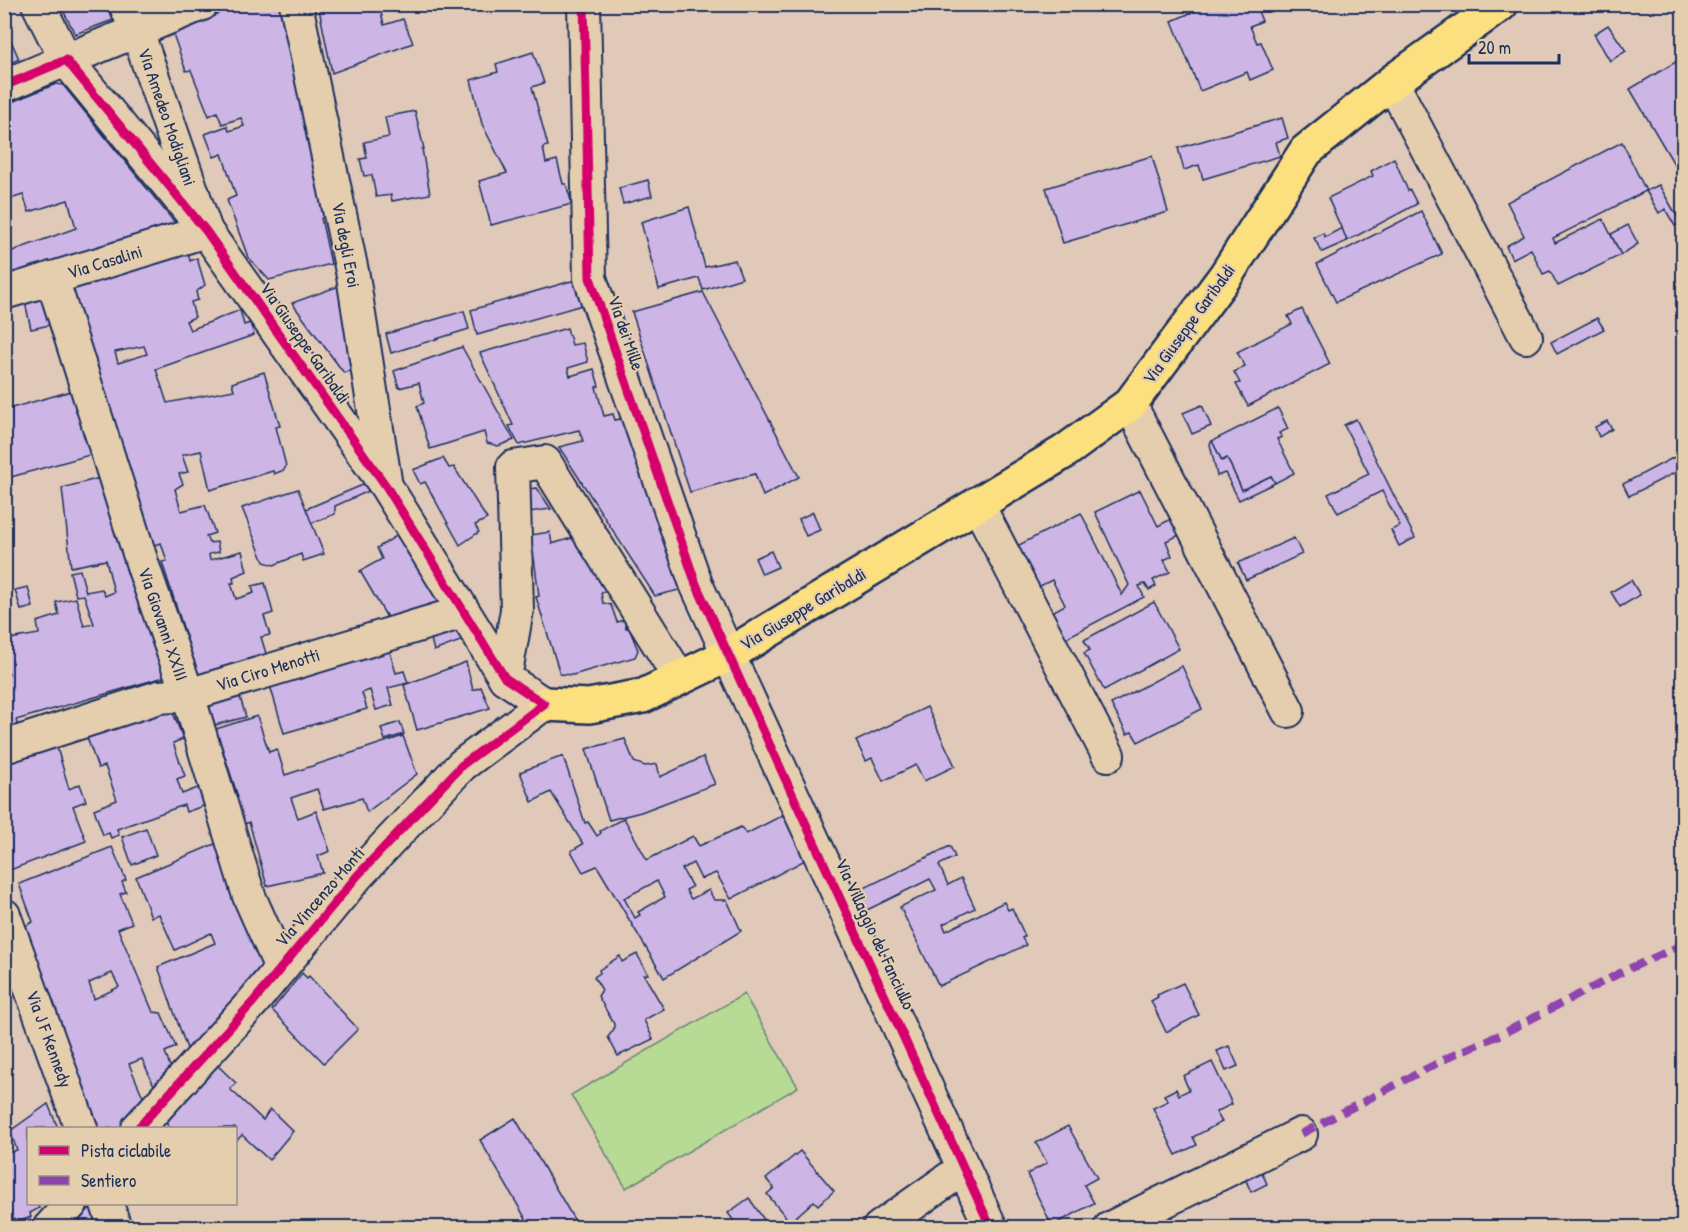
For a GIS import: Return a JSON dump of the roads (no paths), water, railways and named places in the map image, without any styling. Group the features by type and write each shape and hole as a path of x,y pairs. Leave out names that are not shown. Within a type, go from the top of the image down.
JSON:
{"main road":[{"name":"Via Giuseppe Garibaldi","path":"544,704 588,706 643,696 728,655 1064,452 1130,404 1226,275 1306,151 1392,81 1501,4"}],"street":[{"name":"Via Giuseppe Garibaldi","path":"38,4 66,60 206,231 386,486 505,678 544,704"},
{"path":"4,86 66,60 131,18 202,4"},
{"name":"Via degli Eroi","path":"296,4 353,276 386,486"},
{"name":"Via dei Mille","path":"584,4 590,278 696,584 728,655"},
{"name":"Via Amedeo Modigliani","path":"131,18 206,231"},
{"path":"1392,81 1526,338"},
{"name":"Via Casalini","path":"4,293 206,231"},
{"name":"Via Giovanni XXIII","path":"52,278 144,569 188,694 249,896 281,968"},
{"path":"1130,404 1288,711"},
{"path":"505,678 517,610 513,467 545,462 679,677"},
{"path":"977,503 1108,755"},
{"name":"Via Ciro Menotti","path":"4,747 159,697 188,694 463,612"},
{"name":"Via Villaggio del Fanciullo","path":"728,655 991,1227"},
{"name":"Via Vincenzo Monti","path":"139,1127 281,968 357,876 462,765 544,704"},
{"name":"Via J F Kennedy","path":"4,915 81,1127"},
{"path":"1110,1227 1300,1134"},
{"path":"879,1227 964,1168"},
{"path":"50,1227 69,1205"},
{"path":"108,1205 115,1227"}]}
